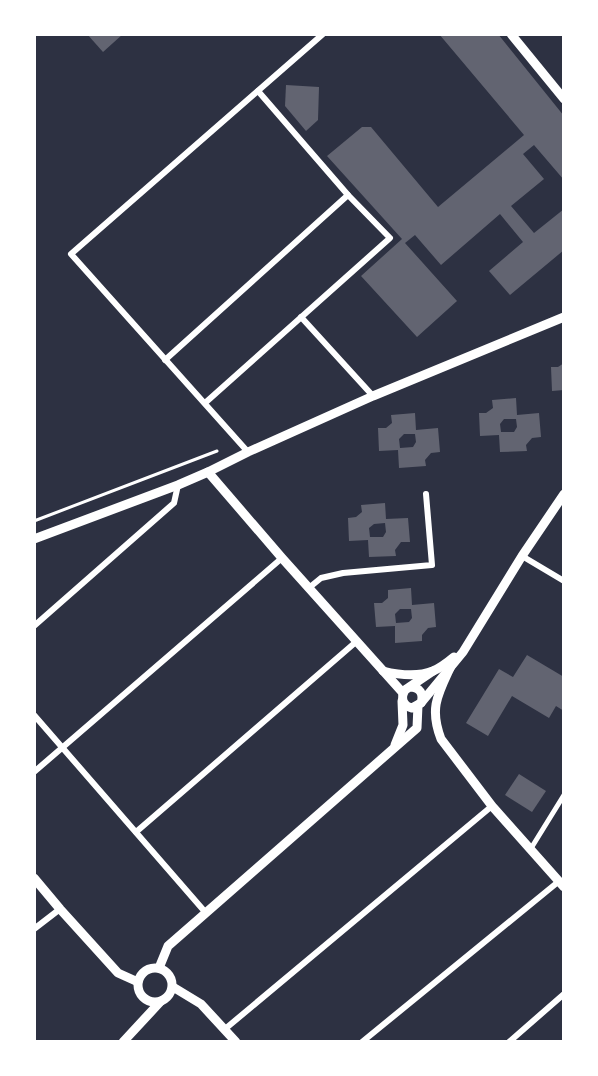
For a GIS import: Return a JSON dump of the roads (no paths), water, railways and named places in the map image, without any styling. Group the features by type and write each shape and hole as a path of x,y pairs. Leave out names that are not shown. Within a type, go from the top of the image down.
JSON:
{"street":[{"path":"248,452 70,254 323,34"},
{"path":"511,34 564,99"},
{"path":"205,404 390,238 348,195 258,91"},
{"path":"165,360 348,195"},
{"path":"301,317 373,396"},
{"path":"34,539 178,485 373,396 564,317"},
{"path":"208,472 282,558 405,693 403,725 395,748"},
{"path":"34,626 174,503 178,485"},
{"path":"310,587 321,578 343,573 432,565 426,494"},
{"path":"463,652 433,671 405,693 403,703 412,708 463,652 522,556 564,494"},
{"path":"522,556 564,581"},
{"path":"34,772 282,558"},
{"path":"136,832 357,641"},
{"path":"362,1041 561,885 492,806 441,740 435,717 435,704 451,666"},
{"path":"383,671 404,675 433,671"},
{"path":"405,693 417,688 421,700 435,717"},
{"path":"159,968 168,946 417,728 421,700"},
{"path":"34,715 206,913"},
{"path":"530,850 564,795"},
{"path":"225,1029 492,806"},
{"path":"34,878 118,973 138,982"},
{"path":"34,929 60,909"},
{"path":"123,1041 161,1001 169,996 173,987 168,973 159,968 148,969 140,976 138,988 144,998 155,1002 161,1001"},
{"path":"173,987 201,1004 236,1041"},
{"path":"509,1041 564,994"}]}
